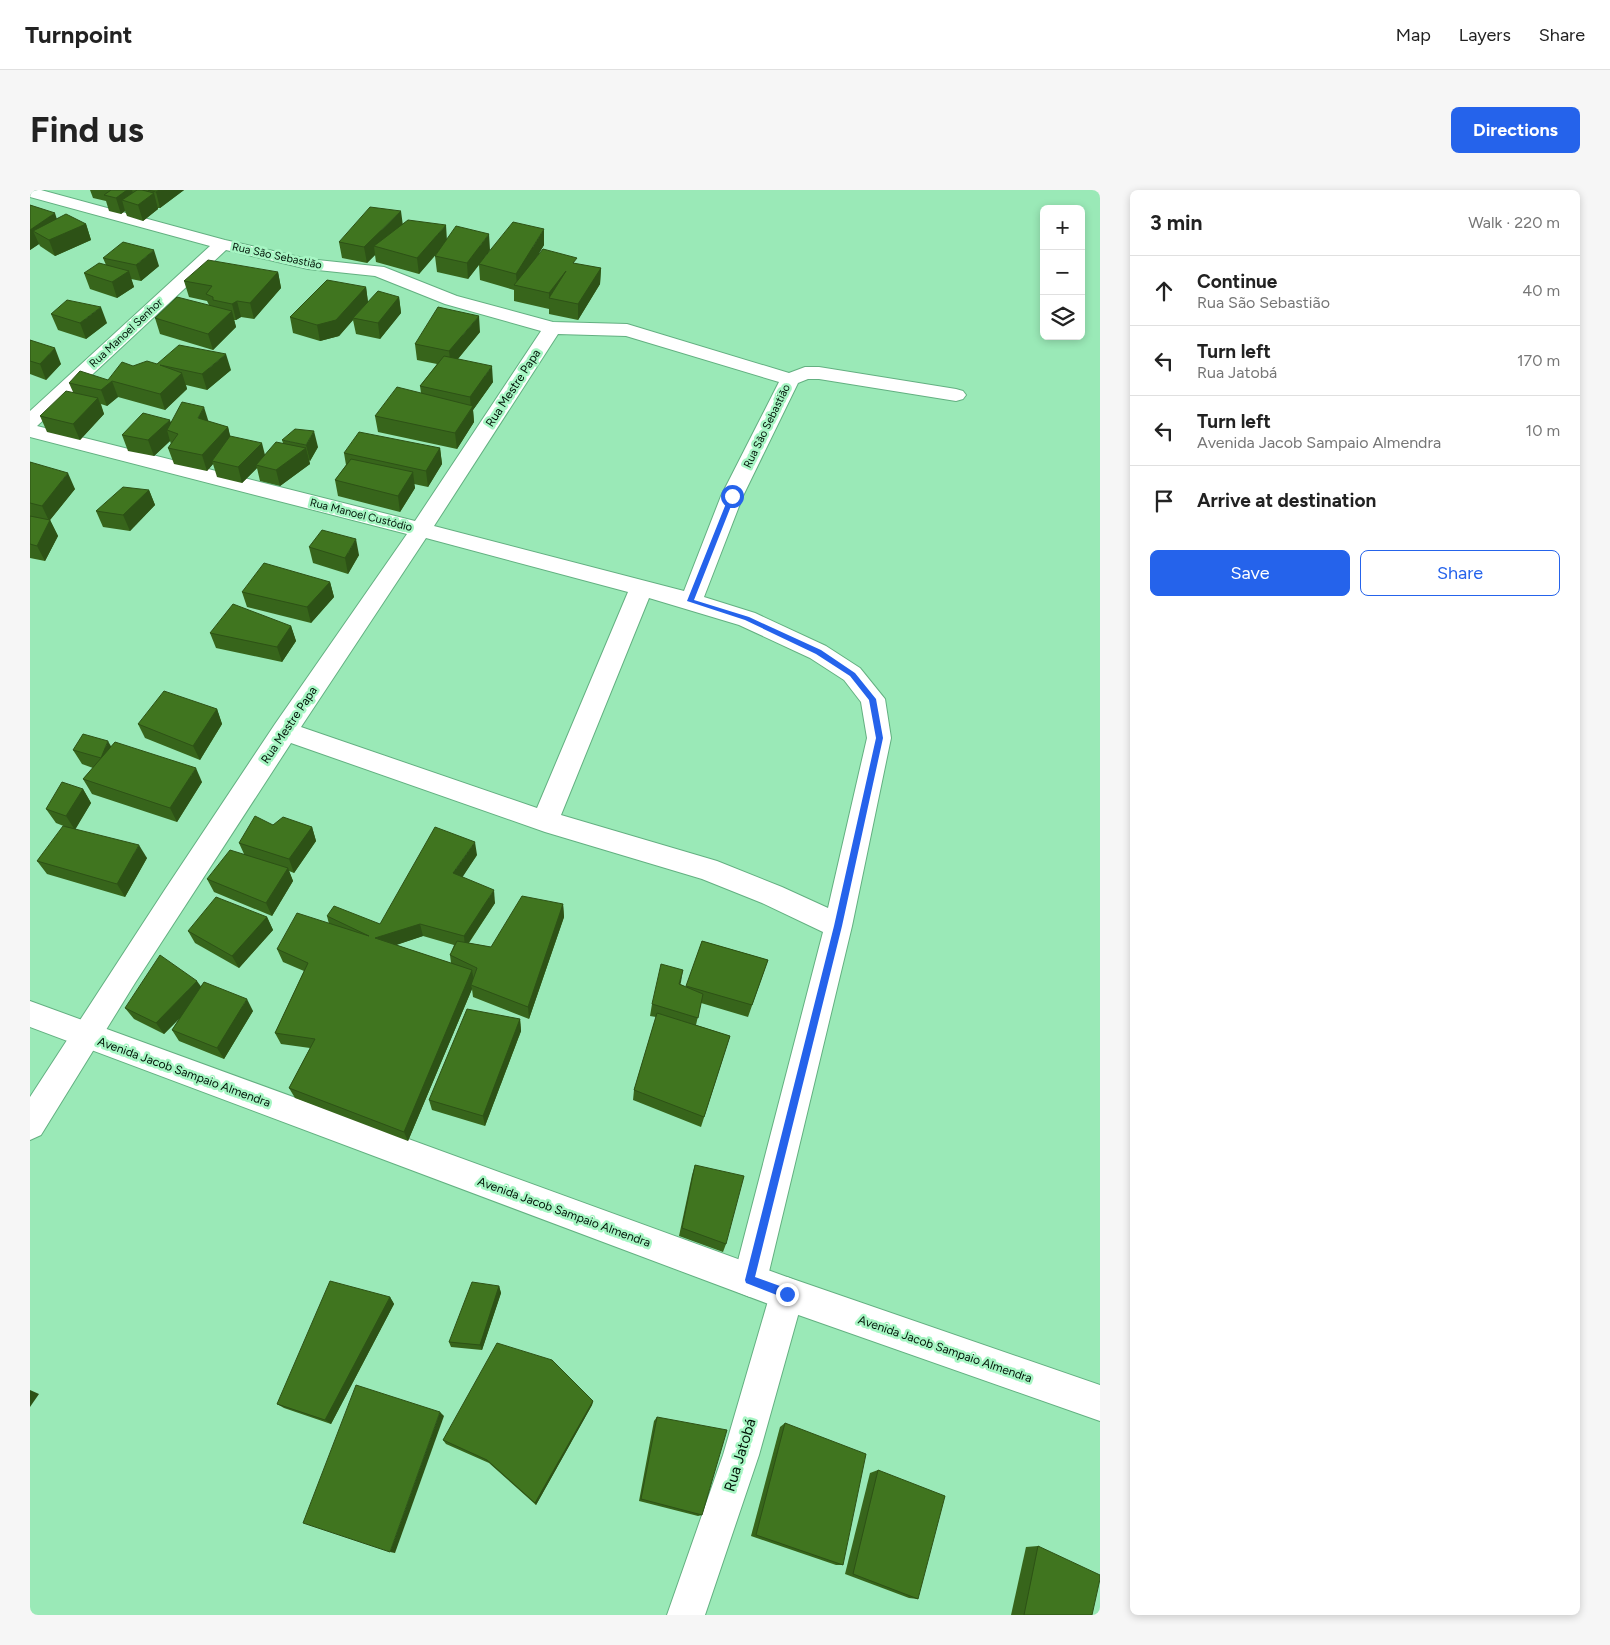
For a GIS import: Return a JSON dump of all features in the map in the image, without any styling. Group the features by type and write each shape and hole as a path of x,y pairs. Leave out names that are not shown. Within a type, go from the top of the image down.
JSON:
{"street":[{"name":"Rua São Sebastião","path":"30,192 222,244 308,264 378,271 451,300 552,328 627,330 790,379 805,373 819,373 956,395"},
{"name":"Rua Manoel Senhor","path":"30,422 222,244"},
{"name":"Rua Mestre Papa","path":"30,1125 84,1035 284,731 421,530 552,328"},
{"name":"Rua São Sebastião","path":"691,601 732,496 790,379"},
{"name":"Rua Manoel Custódio","path":"30,431 421,530 691,601"},
{"path":"545,821 641,589"},
{"path":"691,601 747,619 818,652 852,674 872,699 879,738 838,926 750,1280"},
{"path":"284,731 545,821 707,869 772,895 838,926"},
{"name":"Avenida Jacob Sampaio Almendra","path":"30,1014 787,1294 1100,1403"},
{"name":"Rua Jatobá","path":"686,1615 741,1455 787,1294"}],"building":[{"path":"111,190 127,190 116,198 104,195"},
{"path":"137,190 154,193 138,205 122,200"},
{"path":"30,205 55,213 30,230"},
{"path":"370,207 401,211 364,247 339,242"},
{"path":"66,214 86,224 49,240 33,231"},
{"path":"408,220 446,225 417,258 374,246"},
{"path":"513,222 544,229 516,274 479,264"},
{"path":"456,226 489,234 467,263 435,256"},
{"path":"123,242 154,250 136,265 103,258"},
{"path":"543,249 577,258 573,263 601,268 578,304 549,298 566,271 549,293 514,285"},
{"path":"208,260 278,272 250,303 237,301 232,304 213,300 213,297 206,294 212,286 184,281"},
{"path":"99,263 129,271 112,282 84,273"},
{"path":"327,280 366,287 336,320 317,325 290,317"},
{"path":"378,291 399,297 378,323 353,318"},
{"path":"177,297 232,311 208,334 155,318"},
{"path":"67,300 101,307 80,323 51,314"},
{"path":"438,307 479,316 449,351 415,344"},
{"path":"30,340 55,348 40,364 30,361"},
{"path":"179,345 226,354 202,374 160,365 182,373 160,394 112,381 101,390 69,383 80,371 108,380 122,362 133,366 147,361 157,364"},
{"path":"444,356 492,366 470,397 420,386"},
{"path":"397,387 473,406 455,433 375,416"},
{"path":"66,391 98,398 73,424 40,416"},
{"path":"182,402 204,407 198,418 228,427 202,455 168,448 178,434 167,430"},
{"path":"143,413 170,420 148,440 122,435"},
{"path":"295,429 314,431 306,445 282,440"},
{"path":"359,432 440,448 426,471 344,453"},
{"path":"230,436 262,443 238,467 212,461"},
{"path":"276,442 306,448 276,470 256,465"},
{"path":"351,459 413,472 398,496 335,480"},
{"path":"30,462 68,473 42,506 30,503"},
{"path":"123,487 149,490 123,515 96,511"},
{"path":"30,516 50,520 37,546 30,544"},
{"path":"322,530 356,539 345,558 309,547"},
{"path":"264,563 330,582 307,607 242,592"},
{"path":"233,604 291,626 277,647 210,633"},
{"path":"164,691 217,709 193,746 138,724"},
{"path":"83,734 108,741 101,758 73,750"},
{"path":"115,742 196,768 170,808 83,779"},
{"path":"62,782 83,789 66,816 46,809"},
{"path":"255,816 273,825 283,817 312,827 289,859 239,843"},
{"path":"63,826 139,845 117,884 37,861"},
{"path":"435,827 475,842 453,873 494,890 464,936 420,924 375,938 472,970 404,1132 289,1088 315,1039 275,1033 308,963 277,949 297,913 369,936 327,916 334,906 380,924"},
{"path":"230,850 288,868 266,903 207,879"},
{"path":"522,896 563,904 528,1007 471,985 477,968 450,955 457,941 491,947"},
{"path":"216,897 267,917 232,956 188,931"},
{"path":"702,941 768,960 752,1005 686,986"},
{"path":"160,955 197,981 156,1023 125,1008"},
{"path":"661,964 683,970 679,984 703,994 698,1018 652,1004"},
{"path":"204,982 247,999 217,1048 172,1030"},
{"path":"467,1009 520,1019 483,1116 429,1100"},
{"path":"657,1013 730,1036 704,1117 634,1090"},
{"path":"695,1165 744,1176 726,1244 682,1228"},
{"path":"330,1281 390,1297 325,1420 277,1404"},
{"path":"472,1282 499,1286 480,1345 449,1342"},
{"path":"497,1343 552,1360 593,1401 535,1503 487,1460 443,1440"},
{"path":"356,1385 440,1412 390,1552 303,1523"},
{"path":"657,1417 727,1430 702,1515 641,1499"},
{"path":"785,1423 866,1454 843,1565 756,1535"},
{"path":"878,1470 945,1496 918,1599 853,1574"},
{"path":"1038,1546 1100,1575 1092,1615 1024,1615"}],"route":[{"path":"732,496 691,601 747,619 818,652 852,674 872,699 879,738 838,926 750,1280 787,1294"}]}
